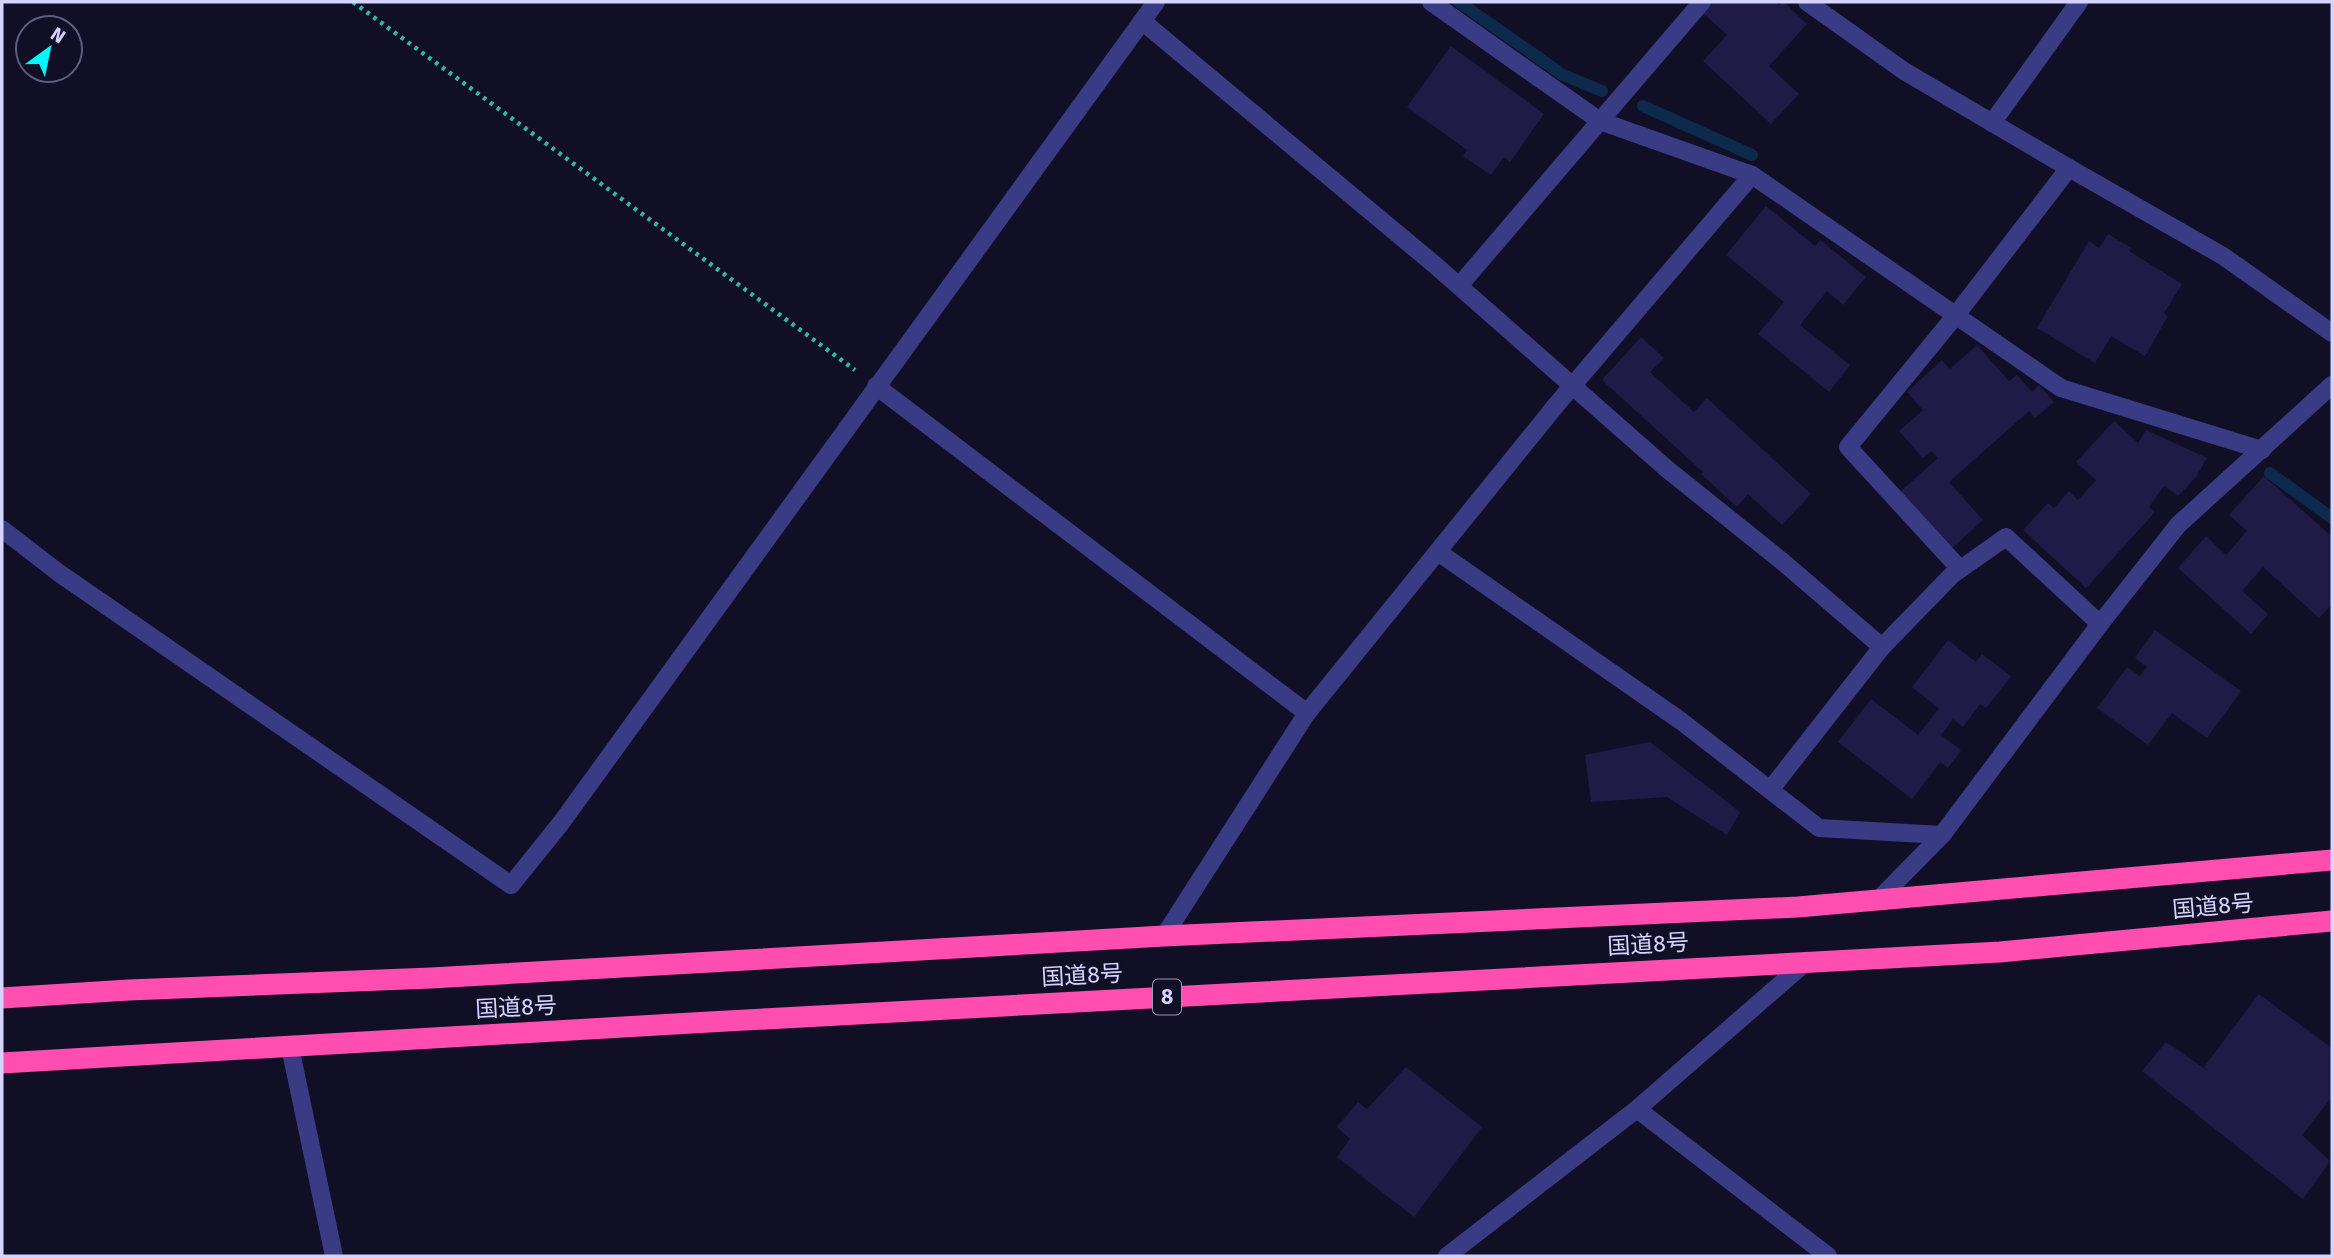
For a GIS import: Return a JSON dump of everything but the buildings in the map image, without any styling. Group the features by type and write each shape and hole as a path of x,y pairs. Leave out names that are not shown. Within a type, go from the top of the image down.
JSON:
{"highway":[{"name":"国道8号","path":"2,998 431,978 1164,936 1770,908 2332,860"},
{"name":"国道8号","path":"2,1063 2000,952 2332,921"}],"street":[{"path":"2,529 59,573 511,885 561,823 1156,2"},
{"path":"1431,2 1600,121 1752,175 2061,388 2262,450"},
{"path":"1459,286 1702,2"},
{"path":"1807,2 1904,71 2222,256 2332,333"},
{"path":"1993,123 2079,2"},
{"path":"1142,21 1459,286 1667,470 1783,562 1882,647"},
{"path":"1960,569 1848,447 1956,315 2069,168"},
{"path":"1164,936 1307,713 1572,387 1752,175"},
{"path":"1878,900 1942,835 2178,525 2332,385"},
{"path":"876,386 1307,713"},
{"path":"1770,790 1882,647 1952,575 2006,537 2100,624"},
{"path":"1438,552 1681,721 1819,828 1942,835"},
{"path":"1447,1256 1637,1109 1806,961"},
{"path":"290,1047 334,1256"},
{"path":"1637,1109 1828,1256"}],"path":[{"path":"353,2 876,386"}],"waterway":[{"path":"1459,2 1563,75 1602,91"},
{"path":"1643,106 1752,155"},
{"path":"2270,473 2332,518"}]}
